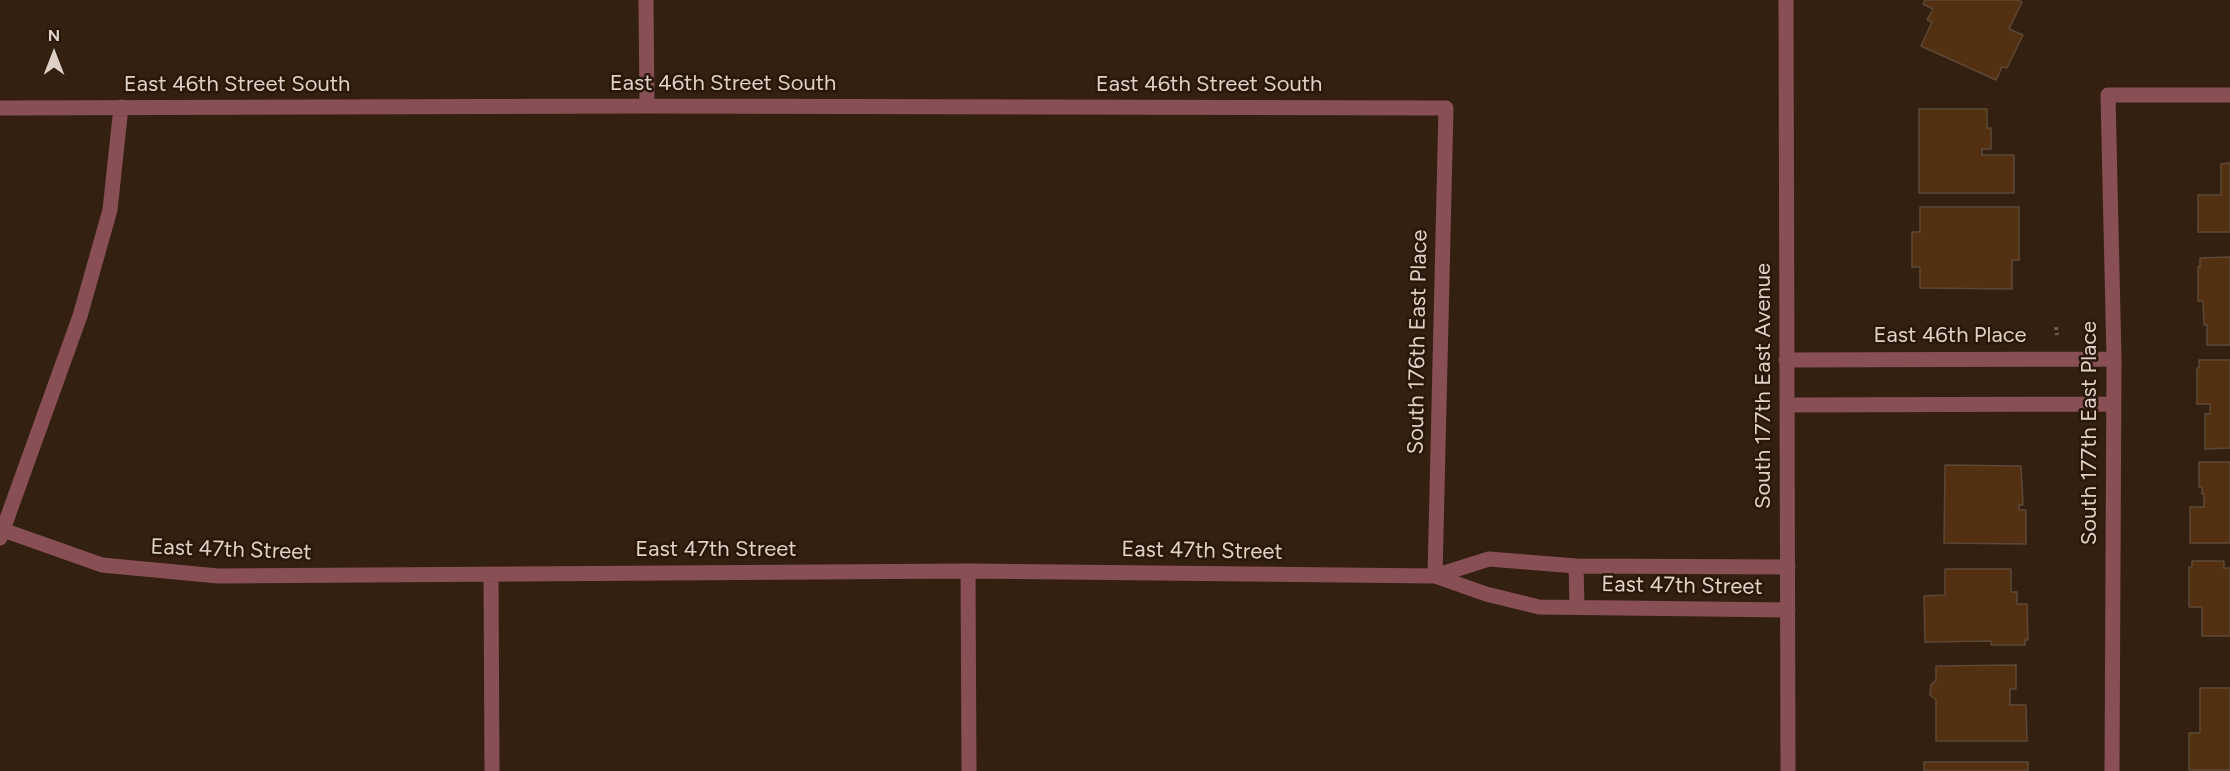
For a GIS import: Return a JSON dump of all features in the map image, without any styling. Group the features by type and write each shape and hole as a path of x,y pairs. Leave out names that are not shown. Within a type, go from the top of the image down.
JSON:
{"street":[{"path":"646,0 647,106"},
{"name":"South 177th East Avenue","path":"1786,0 1788,771"},
{"name":"South 177th East Place","path":"2112,771 2114,359 2108,95 2230,95"},
{"name":"East 46th Street South","path":"0,108 647,106 1446,108"},
{"path":"1,534 80,316 110,210 121,107"},
{"name":"South 176th East Place","path":"1435,576 1446,108"},
{"name":"East 46th Place","path":"1786,360 2114,359"},
{"path":"1787,405 2113,404"},
{"name":"East 47th Street","path":"1,534 102,565 218,576 968,571 1435,576 1489,559 1576,566 1788,567"},
{"path":"1576,566 1576,607"},
{"path":"968,571 969,771"},
{"path":"491,574 492,771"},
{"name":"East 47th Street","path":"1435,576 1486,594 1539,607 1788,610"}],"building":[{"path":"1925,0 2017,0 2022,2 2009,29 2023,35 2007,68 2002,67 1996,80 1921,46 1932,22 1927,20 1933,9 1923,4"},
{"path":"1919,109 1987,109 1987,128 1991,128 1991,149 1982,149 1982,155 2014,155 2014,193 1919,193"},
{"path":"2230,163 2230,232 2198,232 2198,195 2221,195 2221,164"},
{"path":"1920,207 2019,207 2019,260 2012,260 2012,289 1920,288 1920,267 1912,267 1912,232 1920,232"},
{"path":"2230,257 2230,345 2207,345 2207,325 2204,325 2203,301 2198,301 2200,258"},
{"path":"2199,360 2230,360 2230,448 2205,449 2205,414 2210,414 2210,404 2197,404"},
{"path":"2199,462 2230,462 2230,543 2190,543 2190,507 2204,507 2204,494 2202,494 2202,487 2199,487"},
{"path":"1945,465 2021,466 2023,505 2019,505 2019,510 2026,510 2026,544 1944,543"},
{"path":"2192,561 2224,561 2224,568 2230,568 2230,636 2202,636 2202,607 2189,607 2189,567 2192,567"},
{"path":"1945,569 2011,569 2011,592 2017,592 2017,604 2027,604 2028,640 2025,640 2025,645 1991,645 1991,641 1925,642 1924,596 1945,595"},
{"path":"2016,665 2016,689 2010,689 2010,705 2026,705 2027,741 1936,741 1936,700 1930,695 1931,685 1936,680 1936,666"},
{"path":"2200,688 2230,688 2230,770 2189,770 2189,733 2200,733"},
{"path":"1924,762 2028,762 2028,771 1924,771"}]}
